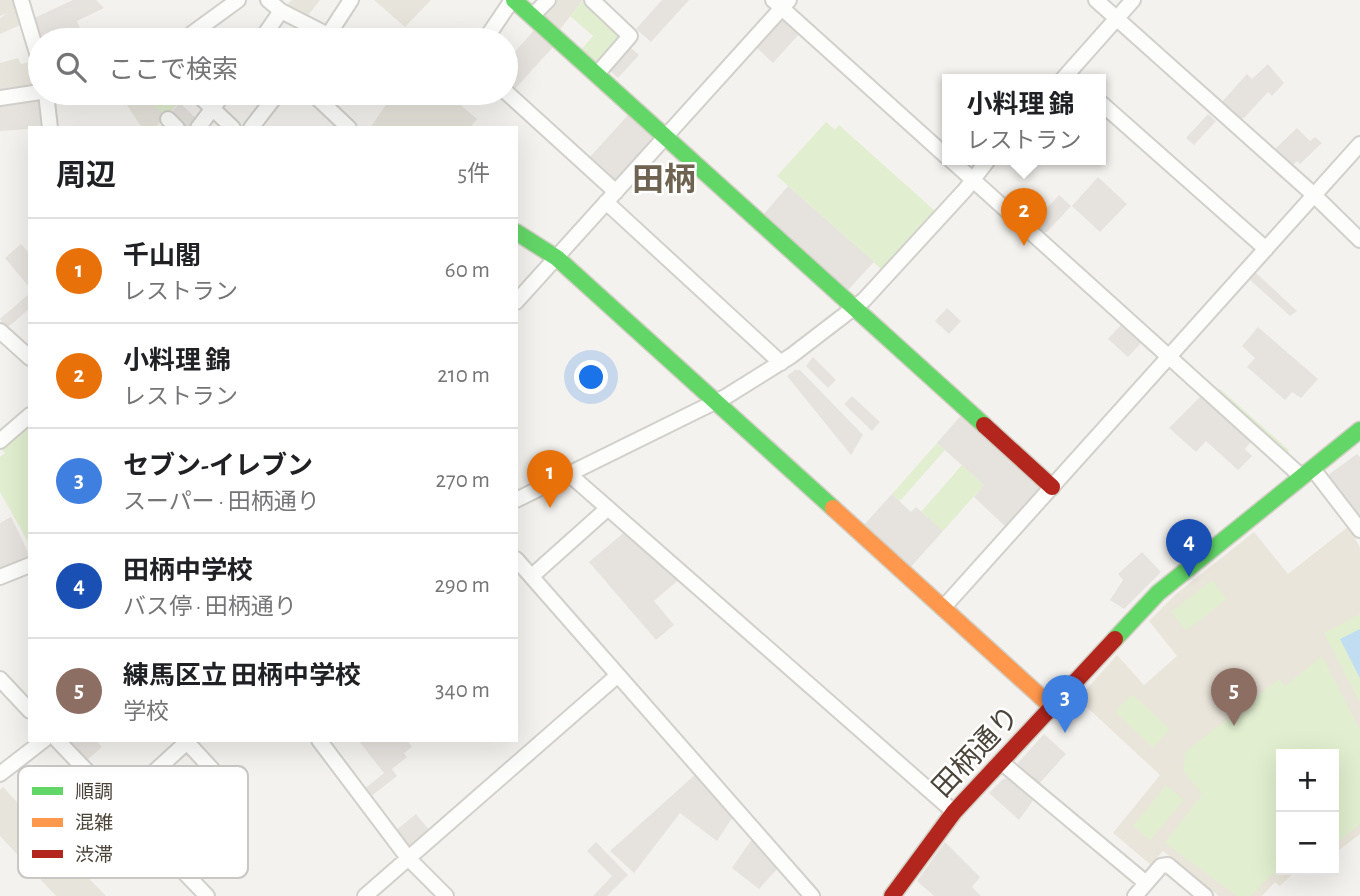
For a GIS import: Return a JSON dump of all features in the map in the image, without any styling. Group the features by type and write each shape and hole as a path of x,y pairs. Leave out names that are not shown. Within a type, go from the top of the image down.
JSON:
{"street":[{"path":"21,0 29,28"},
{"path":"200,28 238,0"},
{"path":"268,0 310,28"},
{"path":"333,28 351,0"},
{"path":"493,28 513,0 1052,487"},
{"path":"532,16 548,0"},
{"path":"592,0 630,36 597,74"},
{"path":"1097,0 1314,195 1360,240"},
{"path":"1071,74 1133,0"},
{"path":"518,301 781,3 942,152"},
{"path":"269,28 281,11"},
{"path":"0,98 28,94"},
{"path":"518,104 781,363"},
{"path":"47,105 50,126"},
{"path":"209,105 231,126"},
{"path":"199,126 214,105"},
{"path":"253,126 269,105"},
{"path":"323,105 342,126"},
{"path":"1106,107 1266,248"},
{"path":"943,608 1360,144"},
{"path":"956,165 1169,357 1307,473 1360,530"},
{"path":"518,499 717,402 781,363 855,307 919,240 984,165"},
{"path":"518,233 557,258 1052,707"},
{"path":"0,331 28,356"},
{"path":"0,441 28,417"},
{"name":"田柄通り","path":"892,896 954,812 1166,585 1360,430"},
{"path":"569,474 954,812"},
{"path":"531,576 608,508"},
{"path":"518,561 812,896"},
{"path":"0,577 28,566"},
{"path":"365,896 618,675"},
{"path":"0,679 28,709"},
{"path":"0,774 41,742"},
{"path":"59,742 82,766"},
{"path":"159,766 185,742"},
{"path":"187,742 209,766"},
{"path":"321,742 408,858 446,896"},
{"path":"1000,762 1146,883"},
{"path":"1135,896 1161,866 1168,865 1205,896"},
{"path":"189,878 206,896"}],"shaded area":[{"path":"0,0 14,0 19,8 10,12 20,8 25,23 0,34 0,18 8,13 0,16"},
{"path":"73,0 96,0 104,8 77,21 80,28 37,28 34,18"},
{"path":"292,0 320,0 305,19 284,8"},
{"path":"374,0 431,0 405,27"},
{"path":"555,0 583,0 558,32 544,19 544,12"},
{"path":"662,0 689,0 651,42 636,29"},
{"path":"779,21 786,21 800,33 773,63 756,47"},
{"path":"535,29 554,46 518,86 518,48"},
{"path":"630,47 639,55 618,78 609,70"},
{"path":"18,58 21,64 28,62 28,88 0,92 0,63"},
{"path":"1268,64 1284,83 1272,96 1268,92 1244,118 1237,118 1221,103 1247,74 1252,79"},
{"path":"28,102 28,105 41,105 43,126 0,131 0,107"},
{"path":"127,105 176,105 157,126 141,126"},
{"path":"178,105 182,105 198,120 194,126 181,126 169,114"},
{"path":"386,105 460,105 477,119 472,126 371,126"},
{"path":"629,114 654,135 654,141 619,180 613,181 588,159"},
{"path":"1208,114 1216,121 1194,145 1186,138"},
{"path":"1297,128 1310,141 1315,137 1322,143 1300,164 1297,161 1289,169 1275,154 1276,148"},
{"path":"1098,177 1127,204 1100,232 1072,206"},
{"path":"788,186 874,262 847,291 762,216"},
{"path":"1059,195 1071,206 1047,232 1041,232 1032,224"},
{"path":"21,244 28,252 28,286 5,258"},
{"path":"1253,270 1297,311 1290,316 1247,277"},
{"path":"28,295 28,310 6,329 0,319"},
{"path":"947,308 961,321 949,334 935,321"},
{"path":"1123,323 1143,341 1128,357 1108,339"},
{"path":"1258,327 1318,379 1301,398 1292,392 1285,400 1247,367 1255,358 1242,346"},
{"path":"813,357 836,380 828,388 806,366"},
{"path":"800,370 863,435 851,455 787,376"},
{"path":"1202,395 1252,440 1245,449 1252,456 1238,470 1206,441 1196,452 1169,428"},
{"path":"852,396 880,422 872,431 844,404"},
{"path":"964,412 1042,489 1007,528 974,497 984,485 937,443"},
{"path":"1357,454 1360,457 1360,522 1324,478"},
{"path":"892,494 911,512 916,507 943,531 909,569 862,527"},
{"path":"11,517 28,557 0,569 0,523"},
{"path":"1349,526 1360,548 1360,834 1339,850 1339,749 1276,749 1276,875 1292,875 1280,886 1275,882 1262,896 1219,896 1163,851 1151,865 1113,833 1160,775 1078,699 1117,655 1144,685 1177,656 1149,621 1176,594 1254,532 1288,574"},
{"path":"627,530 682,577 654,601 674,625 656,640 589,562"},
{"path":"1142,552 1161,572 1124,609 1110,600 1123,580 1118,574"},
{"path":"1044,734 1066,754 1037,786 1018,768 1018,763"},
{"path":"71,742 98,742 102,747 85,762"},
{"path":"360,742 408,742 412,747 404,753 407,757 392,769 397,776 369,798 363,790 384,773"},
{"path":"697,773 734,815 717,841 680,813 634,873 610,851"},
{"path":"1009,778 1034,799 1019,820 989,793 1003,779"},
{"path":"3,787 18,803 18,855 0,836 0,790"},
{"path":"416,814 431,832 414,845 406,845 395,831"},
{"path":"754,836 778,868 759,889 732,868"},
{"path":"596,842 628,875 607,896 593,896 612,876 587,851"},
{"path":"945,842 980,877 972,887 981,896 934,896 917,881"},
{"path":"39,878 89,878 106,896 56,896"}],"green space":[{"path":"584,0 620,33 620,39 600,62 593,63 580,51 593,36 570,16"},
{"path":"155,105 176,105 166,116"},
{"path":"826,122 835,130 839,125 935,211 882,270 777,176"},
{"path":"1220,389 1289,450 1287,453 1218,392"},
{"path":"28,421 28,541 0,492 0,457 5,453 0,447"},
{"path":"937,443 945,450 900,501 892,494"},
{"path":"962,465 984,485 943,531 921,512"},
{"path":"1212,580 1227,599 1186,631 1171,612"},
{"path":"1360,614 1360,703 1324,633"},
{"path":"1322,656 1360,730 1360,824 1339,841 1339,749 1276,749 1276,875 1273,873 1251,896 1237,896 1165,843 1202,794 1183,771 1186,751 1279,679 1285,686"},
{"path":"1132,694 1170,729 1153,748 1115,712"},
{"path":"1166,785 1184,800 1150,840 1133,826"}],"water":[{"path":"1360,629 1360,678 1340,639"}],"traffic: fast":[{"path":"514,0 984,425"},
{"path":"518,233 557,258 833,508"},
{"path":"1115,639 1158,593 1360,430"}],"traffic: slow":[{"path":"833,508 1052,707"}],"traffic: jam":[{"path":"984,425 1052,487"},
{"path":"892,896 954,812 1115,639"}],"place":[{"name":"小料理 錦","path":"1024,246"},
{"name":"千山閣","path":"550,508"},
{"name":"田柄中学校","path":"1189,577"},
{"name":"練馬区立 田柄中学校","path":"1234,726"},
{"name":"セブン-イレブン","path":"1065,733"}],"district":[{"name":"田柄","path":"664,179"}]}
